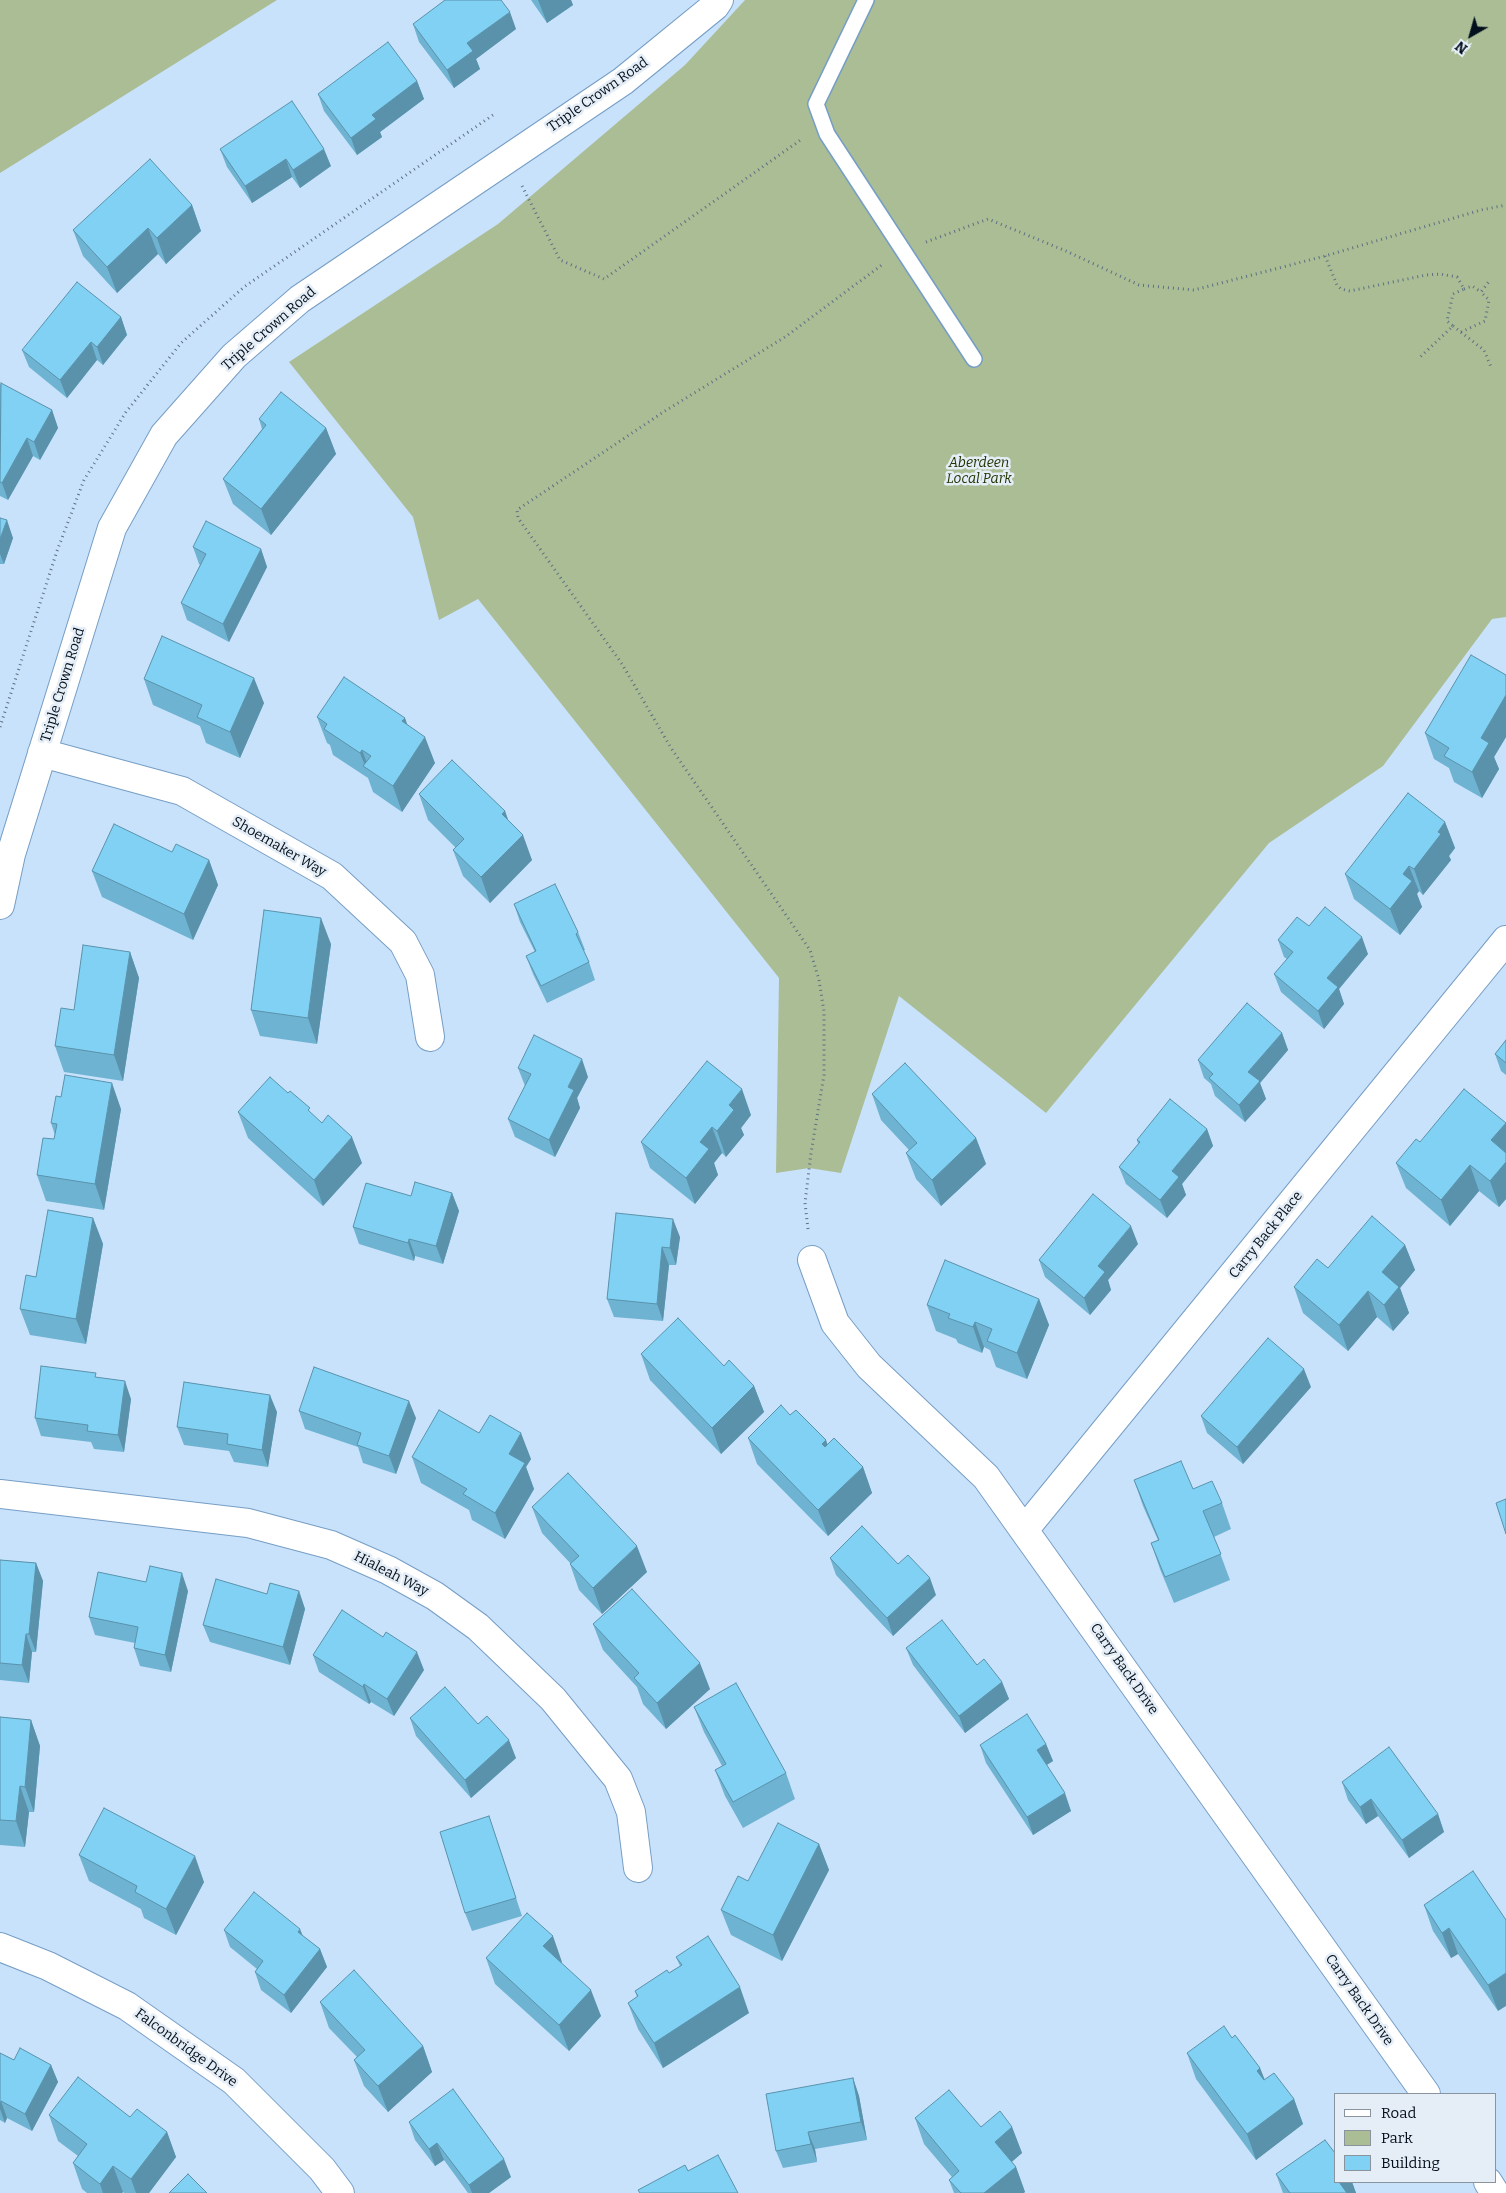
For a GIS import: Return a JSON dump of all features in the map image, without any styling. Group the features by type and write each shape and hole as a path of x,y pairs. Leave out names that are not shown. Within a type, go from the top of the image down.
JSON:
{"street":[{"name":"Triple Crown Road","path":"0,905 10,854 112,528 164,435 234,356 300,299 623,80 715,6 719,0"},
{"name":"Shoemaker Way","path":"42,753 182,791 332,876 403,942 420,975 430,1037"},
{"name":"Carry Back Place","path":"1025,1529 1506,940"},
{"name":"Carry Back Drive","path":"812,1260 835,1323 840,1330 869,1366 986,1477 1025,1529 1425,2093"},
{"name":"Hialeah Way","path":"0,1494 248,1523 331,1545 388,1570 435,1596 478,1627 553,1700 618,1779 631,1812 638,1868"},
{"name":"Falconbridge Drive","path":"0,1947 48,1966 128,2006 234,2081 322,2169 340,2193"}],"lane":[{"path":"866,0 816,104 827,134 974,360"}],"path":[{"path":"0,727 57,551 84,480 126,412 181,343 244,287 493,115"},
{"path":"508,158 560,260 604,279 823,124"},
{"path":"812,1260 805,1203 824,1075 824,1026 819,980 810,950 671,748 622,664 518,518 517,510 665,411 785,337 903,251 988,219 1066,251 1140,285 1194,290 1325,256 1482,210 1506,205"},
{"path":"1325,256 1337,285 1341,289 1350,291 1406,278 1440,274 1457,277 1464,289"},
{"path":"1481,292 1490,280"},
{"path":"1461,332 1485,322 1489,300 1472,286 1453,294 1448,321 1453,326 1484,350 1491,367"},
{"path":"1418,359 1453,326"}],"green space":[{"path":"0,0 277,0 0,173"},
{"name":"Aberdeen Local Park","path":"745,0 1506,0 1506,617 1492,619 1383,766 1269,843 1046,1113 899,996 841,1173 809,1168 776,1173 779,978 478,599 439,620 413,517 289,362 498,224 685,65"}],"building":[{"path":"445,0 501,0 510,12 467,43 473,51 447,70 413,24"},
{"path":"388,42 417,81 372,115 376,119 351,138 318,94"},
{"path":"292,101 324,149 293,170 286,159 245,186 220,149"},
{"path":"150,159 192,205 157,238 148,228 107,267 73,230"},
{"path":"77,282 121,317 97,347 91,342 60,380 22,350"},
{"path":"1,383 52,410 34,442 27,438 2,483 0,482"},
{"path":"281,392 326,428 261,509 223,479 266,425 259,419"},
{"path":"0,518 7,520 0,539"},
{"path":"206,521 261,549 223,624 181,603 206,554 193,547"},
{"path":"162,636 254,678 230,732 197,717 202,705 144,679"},
{"path":"1471,655 1506,675 1506,695 1481,738 1489,743 1472,772 1444,756 1449,748 1425,733"},
{"path":"344,677 405,718 402,721 425,737 393,786 363,766 371,756 362,750 360,753 324,729 327,724 317,717"},
{"path":"452,760 505,811 502,814 523,835 481,877 453,850 464,839 419,794"},
{"path":"1408,793 1445,822 1438,832 1441,834 1414,869 1409,866 1403,874 1412,881 1390,909 1345,874"},
{"path":"114,824 172,852 176,844 209,860 184,914 92,871"},
{"path":"555,884 578,932 576,934 589,962 541,986 526,956 536,951 514,904"},
{"path":"1325,907 1362,937 1327,978 1338,987 1318,1011 1274,974 1293,952 1278,940 1297,917 1309,926"},
{"path":"264,910 321,918 308,1018 251,1010"},
{"path":"83,945 130,952 114,1055 55,1046 61,1008 74,1010"},
{"path":"1247,1003 1282,1033 1248,1072 1260,1081 1239,1105 1209,1078 1213,1074 1198,1060"},
{"path":"534,1035 582,1059 568,1087 574,1090 549,1140 508,1119 531,1074 518,1068"},
{"path":"1506,1040 1506,1063 1495,1054"},
{"path":"707,1061 742,1089 729,1105 734,1110 717,1131 712,1127 700,1142 709,1149 686,1178 641,1142"},
{"path":"905,1063 976,1138 932,1180 906,1153 917,1143 872,1094"},
{"path":"65,1075 112,1083 95,1184 37,1175 43,1138 54,1139 57,1124 51,1123 56,1096 61,1097"},
{"path":"270,1077 288,1093 290,1091 310,1108 308,1110 322,1123 328,1115 352,1137 314,1180 238,1112"},
{"path":"1464,1089 1506,1123 1491,1140 1506,1153 1506,1162 1490,1181 1470,1165 1441,1200 1396,1163 1416,1139 1420,1142"},
{"path":"1170,1099 1207,1129 1172,1171 1179,1177 1160,1200 1119,1167 1140,1142 1137,1140"},
{"path":"415,1182 452,1193 436,1246 409,1239 408,1243 353,1227 366,1183 411,1196"},
{"path":"1093,1194 1131,1226 1098,1266 1105,1272 1084,1298 1039,1260"},
{"path":"48,1210 93,1218 76,1319 20,1309 26,1275 36,1277"},
{"path":"616,1213 673,1219 670,1248 662,1247 657,1304 607,1299"},
{"path":"1372,1216 1405,1245 1382,1272 1399,1287 1384,1305 1368,1291 1339,1325 1294,1287 1317,1259 1328,1268"},
{"path":"945,1260 1039,1299 1017,1353 987,1341 992,1329 975,1322 973,1327 948,1318 950,1314 927,1305"},
{"path":"678,1318 724,1366 729,1360 754,1386 712,1428 641,1354"},
{"path":"1268,1338 1304,1369 1237,1447 1201,1416"},
{"path":"41,1366 96,1373 95,1377 125,1381 118,1435 87,1431 88,1425 35,1418"},
{"path":"314,1367 409,1401 389,1456 357,1445 361,1433 299,1411"},
{"path":"184,1382 270,1395 262,1450 227,1444 228,1434 177,1427"},
{"path":"781,1405 790,1415 796,1410 826,1440 822,1444 825,1447 834,1438 863,1467 818,1510 748,1438"},
{"path":"439,1410 479,1433 490,1415 521,1433 509,1454 525,1463 495,1513 463,1494 467,1489 412,1457"},
{"path":"1181,1461 1193,1489 1212,1481 1222,1503 1203,1511 1221,1554 1165,1577 1151,1543 1159,1540 1134,1480"},
{"path":"568,1473 637,1546 593,1588 570,1564 579,1556 532,1507"},
{"path":"1506,1499 1506,1534 1496,1503"},
{"path":"862,1526 898,1564 908,1555 930,1578 887,1618 830,1558"},
{"path":"0,1560 36,1563 29,1634 26,1634 22,1665 0,1663"},
{"path":"150,1566 182,1573 165,1655 134,1648 138,1627 89,1617 98,1572 146,1582"},
{"path":"216,1579 267,1594 270,1583 299,1591 283,1647 203,1625"},
{"path":"632,1589 700,1663 657,1703 634,1678 639,1673 593,1624"},
{"path":"342,1610 383,1637 386,1632 417,1652 387,1699 364,1684 363,1687 313,1655"},
{"path":"942,1620 977,1665 984,1659 1002,1682 959,1716 906,1648"},
{"path":"736,1683 786,1773 733,1802 715,1770 726,1764 694,1707"},
{"path":"445,1687 478,1724 487,1716 509,1740 465,1780 410,1718"},
{"path":"1027,1714 1046,1744 1037,1750 1065,1793 1027,1817 980,1745"},
{"path":"0,1717 31,1720 25,1787 20,1786 16,1821 0,1820"},
{"path":"1389,1747 1438,1814 1402,1840 1371,1799 1360,1807 1342,1782"},
{"path":"104,1808 195,1856 166,1909 135,1892 137,1886 79,1855"},
{"path":"489,1816 516,1898 465,1913 440,1832"},
{"path":"778,1823 819,1844 773,1935 721,1910 738,1876 748,1881"},
{"path":"1473,1871 1506,1920 1506,1973 1488,1985 1449,1928 1442,1933 1424,1905"},
{"path":"254,1892 300,1929 298,1932 320,1949 284,1995 255,1972 263,1961 224,1930"},
{"path":"527,1913 553,1936 543,1946 591,1990 559,2025 486,1958"},
{"path":"708,1936 740,1987 654,2043 628,2003 638,1996 635,1991 667,1970 669,1973 682,1965 676,1957"},
{"path":"354,1970 423,2046 378,2086 354,2060 365,2050 320,2002"},
{"path":"1224,2026 1232,2038 1235,2035 1260,2068 1257,2071 1264,2080 1274,2073 1294,2099 1247,2134 1187,2053"},
{"path":"20,2048 51,2065 25,2114 1,2101 0,2103 0,2053 14,2060"},
{"path":"78,2077 130,2117 137,2109 167,2132 131,2179 113,2166 100,2184 73,2163 87,2144 49,2115"},
{"path":"853,2078 861,2122 808,2132 811,2144 776,2151 766,2094"},
{"path":"453,2089 504,2159 469,2185 437,2143 429,2149 409,2122"},
{"path":"949,2090 981,2127 1000,2111 1012,2127 995,2142 1016,2167 984,2193 961,2193 949,2180 959,2171 915,2118"},
{"path":"1325,2140 1334,2152 1334,2183 1340,2183 1347,2193 1290,2193 1276,2174"},
{"path":"718,2155 738,2193 640,2193 638,2190 685,2165 688,2171"},
{"path":"188,2174 207,2193 169,2193"}]}
